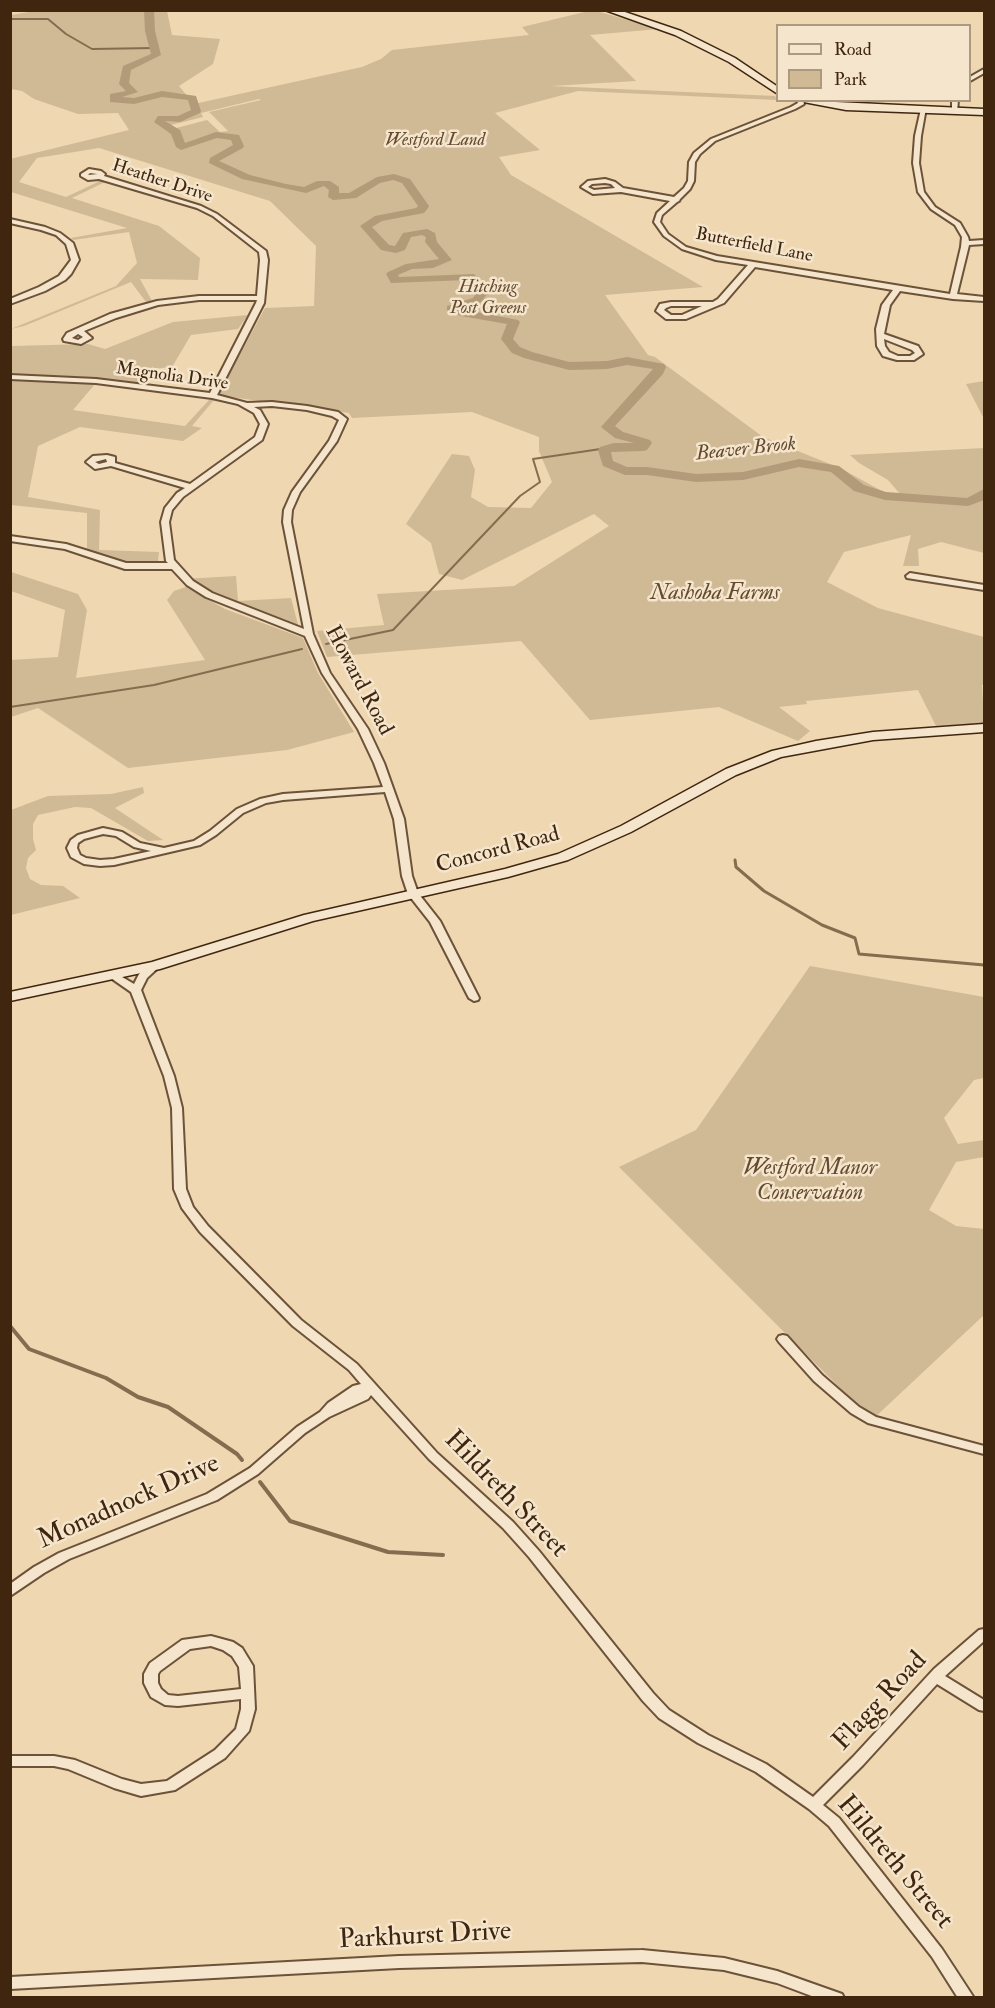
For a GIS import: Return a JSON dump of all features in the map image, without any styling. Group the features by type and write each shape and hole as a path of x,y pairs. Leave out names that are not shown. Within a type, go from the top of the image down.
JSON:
{"main road":[{"path":"609,10 678,33 732,60 776,91"},
{"path":"806,102 846,107 924,110 955,106 984,112"},
{"name":"Concord Road","path":"10,997 156,966 309,918 508,873 563,857 627,829 731,772 777,754 873,736 984,728"}],"street":[{"path":"971,78 984,70"},
{"name":"Butterfield Lane","path":"799,102 801,104 719,138 703,147 693,159 690,185 677,200 665,207 658,218 662,231 671,240 704,255 953,297 984,299"},
{"path":"924,110 916,163 921,192 933,208 958,224 965,243 953,297"},
{"name":"Heather Drive","path":"99,177 199,207 215,215 254,243 264,255 261,298 256,313 212,396"},
{"path":"621,190 677,200"},
{"path":"10,221 43,228 58,234 69,243 75,260 62,278 42,290 10,302"},
{"path":"965,243 984,242"},
{"path":"712,304 671,304 663,306 660,310 666,316 680,318 712,304 725,298 753,264"},
{"path":"880,335 912,346 919,354 908,359 890,357 883,349 880,335 886,305 898,288"},
{"path":"79,331 130,310 166,301 261,298"},
{"name":"Magnolia Drive","path":"10,377 96,381 212,396 246,405 263,419 262,433 249,446 173,502 166,516 169,555 173,566"},
{"name":"Howard Road","path":"246,405 272,404 308,408 335,414 344,419 333,441 296,492 288,510 287,522 309,634 334,687 372,746 399,819 407,876 412,894"},
{"path":"111,464 191,487"},
{"path":"10,538 66,547 125,566 173,566 190,583 219,600 309,634"},
{"path":"910,576 984,588"},
{"path":"164,851 142,846 120,834 109,831 86,835 74,842 72,848 76,857 94,863 114,862 164,851 202,840 240,811 264,801 283,797 389,789"},
{"path":"412,894 435,921 474,998"},
{"path":"113,976 136,990 143,976 156,966"},
{"name":"Hildreth Street","path":"136,990 173,1092 178,1125 180,1189 188,1208 204,1229 297,1323 353,1367 433,1456 483,1501 534,1554 664,1714 703,1739 761,1767 834,1822 937,1953 968,1998"},
{"path":"783,1339 818,1378 855,1410 872,1420 984,1450"},
{"name":"Monadnock Drive","path":"10,1591 39,1570 70,1552 212,1497 254,1471 301,1430 324,1415 337,1411 364,1396 371,1386"},
{"name":"Flagg Road","path":"814,1805 847,1773 936,1677 984,1634"},
{"path":"10,1761 54,1761 70,1764 119,1784 141,1790 170,1786 220,1754 237,1738 247,1720 248,1692 243,1660 233,1649 217,1642 199,1641 181,1647 159,1663 151,1674 151,1683 154,1690 169,1701 248,1692"},
{"path":"936,1677 984,1706"},
{"name":"Parkhurst Drive","path":"10,1983 399,1962 642,1956 724,1964 777,1977 837,1998"}],"green space":[{"path":"593,10 659,29 590,35 636,81 551,86 775,96 776,100 578,91 495,113 540,150 499,157 511,175 703,287 605,295 648,355 655,357 763,437 840,468 891,496 901,495 888,480 850,455 984,448 984,553 941,542 918,549 919,566 903,566 911,535 844,552 827,582 878,608 984,637 984,684 982,685 984,723 936,726 918,690 806,701 807,704 779,707 810,731 798,741 719,707 590,720 521,641 327,657 317,631 384,625 377,594 514,586 609,526 594,514 462,580 439,574 431,543 406,524 452,454 469,456 475,470 471,497 488,507 531,508 552,482 539,451 539,437 472,412 352,418 349,413 223,396 219,393 265,308 314,306 316,246 270,201 99,148 37,158 19,182 66,197 100,181 105,182 72,198 159,226 200,258 198,280 140,279 152,301 146,302 131,282 24,326 11,329 116,286 137,263 129,232 73,240 71,238 127,228 11,192 10,159 129,130 118,113 78,114 34,99 22,91 11,89 11,15 35,11 167,11 172,35 220,39 213,64 179,86 194,104 362,67 381,59 392,50 529,35 522,27","holes":["261,100 209,112 228,131 220,132 207,120 165,131 167,130 163,127 203,117 201,113"]},
{"path":"248,315 238,329 191,335 172,367 151,369 141,383 73,376 11,375 11,346 88,344 105,349 173,322"},
{"path":"11,380 95,384 73,410 185,426 209,400 214,400 192,426 202,428 183,441 80,427 38,446 28,497 100,510 99,550 159,552 158,561 153,564 130,564 87,549 87,513 11,505"},
{"path":"984,381 984,419 966,384"},
{"path":"11,572 78,594 87,610 76,678 205,660 167,600 174,591 186,587 225,609 303,638 318,673 354,732 287,750 128,768 38,708 11,717 11,660 58,657 65,610 11,591"},
{"path":"236,576 238,601 291,598 300,632 221,604 182,579"},
{"path":"143,787 144,793 115,808 163,840 148,841 91,808 75,807 38,815 33,824 36,850 28,858 26,868 30,879 41,885 63,886 80,898 11,915 11,810 48,796 111,794"},
{"name":"Westford Manor Conservation","path":"810,966 984,997 984,1078 974,1080 944,1118 958,1144 984,1140 984,1157 956,1162 929,1210 956,1226 984,1229 984,1315 872,1420 619,1167 696,1130"}],"waterway":[{"name":"Beaver Brook","path":"149,10 150,31 156,55 126,68 124,84 133,92 114,96 114,100 134,101 162,94 192,98 196,111 180,119 162,118 159,122 176,132 181,147 216,135 235,137 239,146 214,160 214,163 246,177 286,187 306,190 317,184 326,183 335,189 333,197 352,196 377,180 394,177 406,181 424,206 420,211 379,218 365,226 385,248 396,250 401,248 407,235 423,231 431,235 431,242 446,260 433,265 410,266 392,274 395,281 470,276 483,292 477,300 451,308 461,313 514,322 507,339 516,350 528,355 569,366 607,365 627,361 660,367 635,399 607,427 619,435 646,443 643,447 614,447 604,450 607,463 625,471 647,471 696,478 743,476 799,463 835,469 859,488 885,496 968,502 978,499 984,493"},
{"name":"Beaver Brook","path":"10,19 48,19 66,34 92,49 154,48"},
{"path":"326,644 393,630 520,496 540,482 533,459 614,447"},
{"path":"10,707 154,685 302,649"},
{"path":"735,860 736,867 764,891 822,925 855,938 859,954 984,965"},
{"path":"10,1326 29,1349 106,1378 138,1397 168,1407 237,1454 242,1460"},
{"path":"260,1482 290,1521 388,1552 443,1555"}],"park label":[{"name":"Westford Land","path":"435,141"},
{"name":"Hitching Post Greens","path":"488,298"},
{"name":"Nashoba Farms","path":"715,594"}]}
